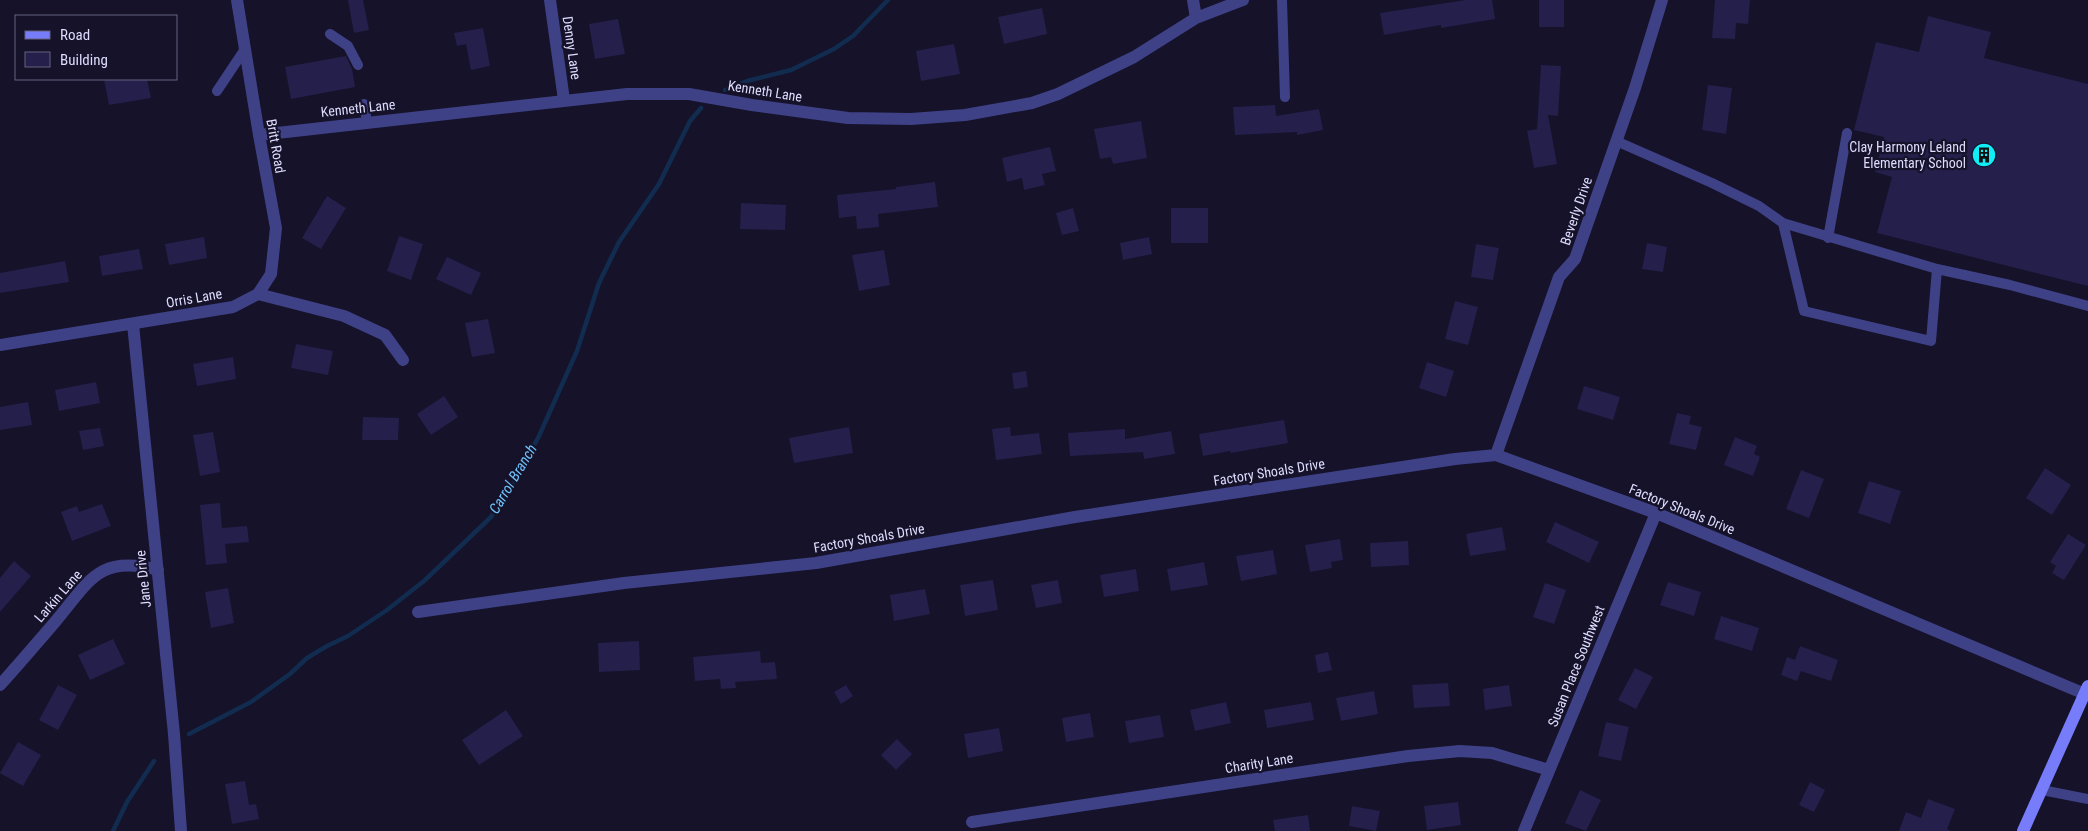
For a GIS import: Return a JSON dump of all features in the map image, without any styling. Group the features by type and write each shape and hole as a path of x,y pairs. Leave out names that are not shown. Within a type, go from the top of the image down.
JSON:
{"street":[{"name":"Britt Road","path":"237,0 276,228 271,274 258,294"},
{"name":"Denny Lane","path":"550,0 564,100"},
{"path":"1193,0 1196,18"},
{"name":"Kenneth Lane","path":"259,134 627,94 689,94 752,106 848,118 911,119 965,115 1032,103 1058,94 1134,57 1196,18 1243,0"},
{"name":"Beverly Drive","path":"1496,455 1559,276 1575,259 1636,88 1662,0"},
{"path":"258,294 352,320 385,335 403,360"},
{"name":"Orris Lane","path":"0,345 233,307 258,294"},
{"name":"Jane Drive","path":"133,324 158,570 181,831"},
{"name":"Factory Shoals Drive","path":"418,612 624,583 816,563 1075,517 1454,459 1496,455 1656,513 2086,690"},
{"name":"Susan Place Southwest","path":"1524,831 1656,513"},
{"name":"Larkin Lane","path":"0,685 57,620 71,600 100,573 122,565 138,565 158,570"},
{"path":"2023,831 2086,690"},
{"name":"Charity Lane","path":"972,822 1452,751 1492,753 1549,770"}],"lane":[{"path":"1282,0 1285,97"},
{"path":"330,34 348,46 358,64"},
{"path":"217,91 245,50"},
{"path":"364,104 367,122"},
{"path":"1828,238 1847,133"},
{"path":"1616,141 1759,206 1783,223 1937,269 2010,284 2088,306"},
{"path":"1783,223 1804,311 1931,341 1937,269"},
{"path":"2042,790 2088,799"}],"building":[{"path":"348,0 363,0 369,30 354,33"},
{"path":"1466,0 1492,0 1495,19 1441,28 1441,25 1384,35 1380,13"},
{"path":"1539,0 1564,0 1564,27 1539,27"},
{"path":"1715,0 1750,0 1748,24 1736,23 1735,39 1712,38"},
{"path":"1042,8 1047,34 1004,44 998,17"},
{"name":"Clay Harmony Leland Elementary School","path":"1928,16 1991,32 1984,58 2088,84 2088,286 1877,233 1892,177 1875,172 1884,137 1854,130 1876,42 1919,52"},
{"path":"618,19 625,54 595,59 589,24"},
{"path":"483,28 490,66 471,70 466,44 457,46 454,33"},
{"path":"954,44 960,74 921,81 916,51"},
{"path":"346,56 352,69 355,87 291,99 285,67"},
{"path":"1541,65 1561,66 1558,116 1548,115 1557,164 1534,168 1527,131 1537,129"},
{"path":"104,80 147,80 151,98 109,105"},
{"path":"1708,85 1732,88 1726,134 1702,130"},
{"path":"1275,105 1276,116 1319,109 1323,130 1297,135 1297,132 1235,135 1233,107"},
{"path":"1141,121 1147,158 1113,164 1111,157 1100,159 1094,129"},
{"path":"1050,147 1056,171 1042,174 1045,185 1024,190 1022,178 1007,182 1002,158"},
{"path":"935,182 938,207 878,214 879,227 857,229 856,216 839,218 837,195 896,189 896,187"},
{"path":"327,196 346,208 321,249 302,238"},
{"path":"741,203 786,205 785,230 740,229"},
{"path":"1073,208 1079,231 1062,235 1056,213"},
{"path":"1171,208 1208,208 1208,243 1171,243"},
{"path":"399,236 423,244 411,280 387,271"},
{"path":"204,237 207,258 169,265 165,244"},
{"path":"1149,237 1152,254 1123,260 1120,243"},
{"path":"1647,243 1667,247 1663,272 1642,269"},
{"path":"1476,244 1499,248 1493,280 1471,277"},
{"path":"139,249 143,269 102,276 99,256"},
{"path":"884,250 890,285 859,291 852,255"},
{"path":"447,257 481,273 471,295 436,279"},
{"path":"65,261 69,282 0,293 0,273"},
{"path":"1455,301 1478,307 1468,345 1445,339"},
{"path":"488,319 495,353 472,357 465,323"},
{"path":"296,344 333,351 328,375 291,368"},
{"path":"233,357 236,379 197,386 193,364"},
{"path":"1427,362 1454,371 1446,397 1419,388"},
{"path":"1026,371 1028,387 1014,389 1012,373"},
{"path":"96,382 100,403 59,411 55,390"},
{"path":"1584,386 1620,397 1613,420 1577,409"},
{"path":"444,396 458,417 431,435 417,414"},
{"path":"28,402 32,425 0,430 0,407"},
{"path":"1677,413 1691,416 1689,424 1702,427 1696,450 1669,444"},
{"path":"363,417 399,418 398,440 362,440"},
{"path":"1284,420 1288,443 1203,456 1199,434"},
{"path":"849,427 853,453 794,463 789,438"},
{"path":"1010,427 1011,436 1039,433 1042,454 996,460 992,429"},
{"path":"100,428 104,446 83,450 79,431"},
{"path":"1125,429 1125,439 1171,431 1175,454 1144,459 1143,452 1070,456 1068,433"},
{"path":"213,432 220,472 200,476 193,435"},
{"path":"1735,437 1757,446 1754,454 1760,457 1753,476 1724,465"},
{"path":"2045,468 2071,485 2052,515 2026,498"},
{"path":"1801,470 1824,479 1809,518 1786,509"},
{"path":"1869,481 1901,491 1890,524 1858,513"},
{"path":"220,503 222,528 247,526 249,542 225,544 227,563 206,565 200,505"},
{"path":"102,504 111,526 72,541 61,512 77,506 79,512"},
{"path":"1555,522 1599,542 1589,563 1546,542"},
{"path":"1502,527 1506,550 1470,556 1466,534"},
{"path":"2068,534 2086,545 2064,580 2052,573 2056,566 2050,562"},
{"path":"1340,539 1343,560 1331,562 1332,568 1310,572 1305,545"},
{"path":"1408,541 1409,565 1371,567 1370,543"},
{"path":"1273,550 1277,574 1241,581 1236,556"},
{"path":"14,561 31,576 0,612 0,578"},
{"path":"1204,562 1208,585 1171,591 1167,569"},
{"path":"1136,569 1139,591 1104,597 1100,575"},
{"path":"993,580 998,610 965,616 960,585"},
{"path":"1058,580 1062,603 1036,608 1031,585"},
{"path":"1668,582 1701,592 1694,616 1660,605"},
{"path":"1545,583 1566,590 1554,624 1533,617"},
{"path":"228,588 234,623 211,628 205,592"},
{"path":"925,589 930,614 894,621 890,595"},
{"path":"1721,616 1759,628 1752,651 1714,639"},
{"path":"113,639 125,664 90,680 78,655"},
{"path":"639,641 640,670 599,672 598,643"},
{"path":"1800,646 1838,660 1831,681 1801,671 1797,681 1781,675 1787,657 1795,660"},
{"path":"760,651 761,663 775,662 777,679 735,682 736,688 721,689 720,679 695,681 693,657"},
{"path":"1328,652 1332,670 1318,673 1315,655"},
{"path":"1635,668 1653,677 1636,709 1618,700"},
{"path":"1448,683 1450,706 1414,708 1412,685"},
{"path":"58,685 77,695 58,730 39,720"},
{"path":"846,685 853,696 841,704 834,692"},
{"path":"1509,685 1512,706 1485,710 1483,689"},
{"path":"1374,691 1378,714 1341,721 1336,698"},
{"path":"1226,702 1231,723 1195,731 1190,710"},
{"path":"1311,702 1314,720 1267,728 1264,710"},
{"path":"506,710 523,736 479,765 462,740"},
{"path":"1090,713 1094,737 1066,742 1062,718"},
{"path":"1160,715 1164,737 1129,743 1125,721"},
{"path":"1606,722 1629,727 1621,761 1598,756"},
{"path":"999,728 1003,751 968,758 964,734"},
{"path":"897,739 912,754 896,770 881,755"},
{"path":"18,742 41,755 23,786 0,773"},
{"path":"245,781 249,805 256,804 259,819 232,824 225,784"},
{"path":"1810,782 1825,790 1814,812 1799,805"},
{"path":"1580,790 1601,800 1586,831 1565,823"},
{"path":"1928,799 1955,809 1947,829 1951,831 1899,831 1906,812 1921,818"},
{"path":"1458,802 1461,825 1427,830 1424,806"},
{"path":"1352,806 1380,811 1376,831 1349,826"},
{"path":"1308,815 1310,831 1275,831 1273,820"}],"waterway":[{"path":"725,90 747,81 791,70 834,49 853,36 888,0"},
{"name":"Carrol Branch","path":"189,734 251,702 290,674 307,658 348,636 387,610 424,581 491,517 517,477 539,436 577,351 599,283 619,242 659,184 690,121 701,108"},
{"path":"113,831 127,802 154,761"}],"place":[{"name":"Clay Harmony Leland Elementary School","path":"1984,155"}]}
